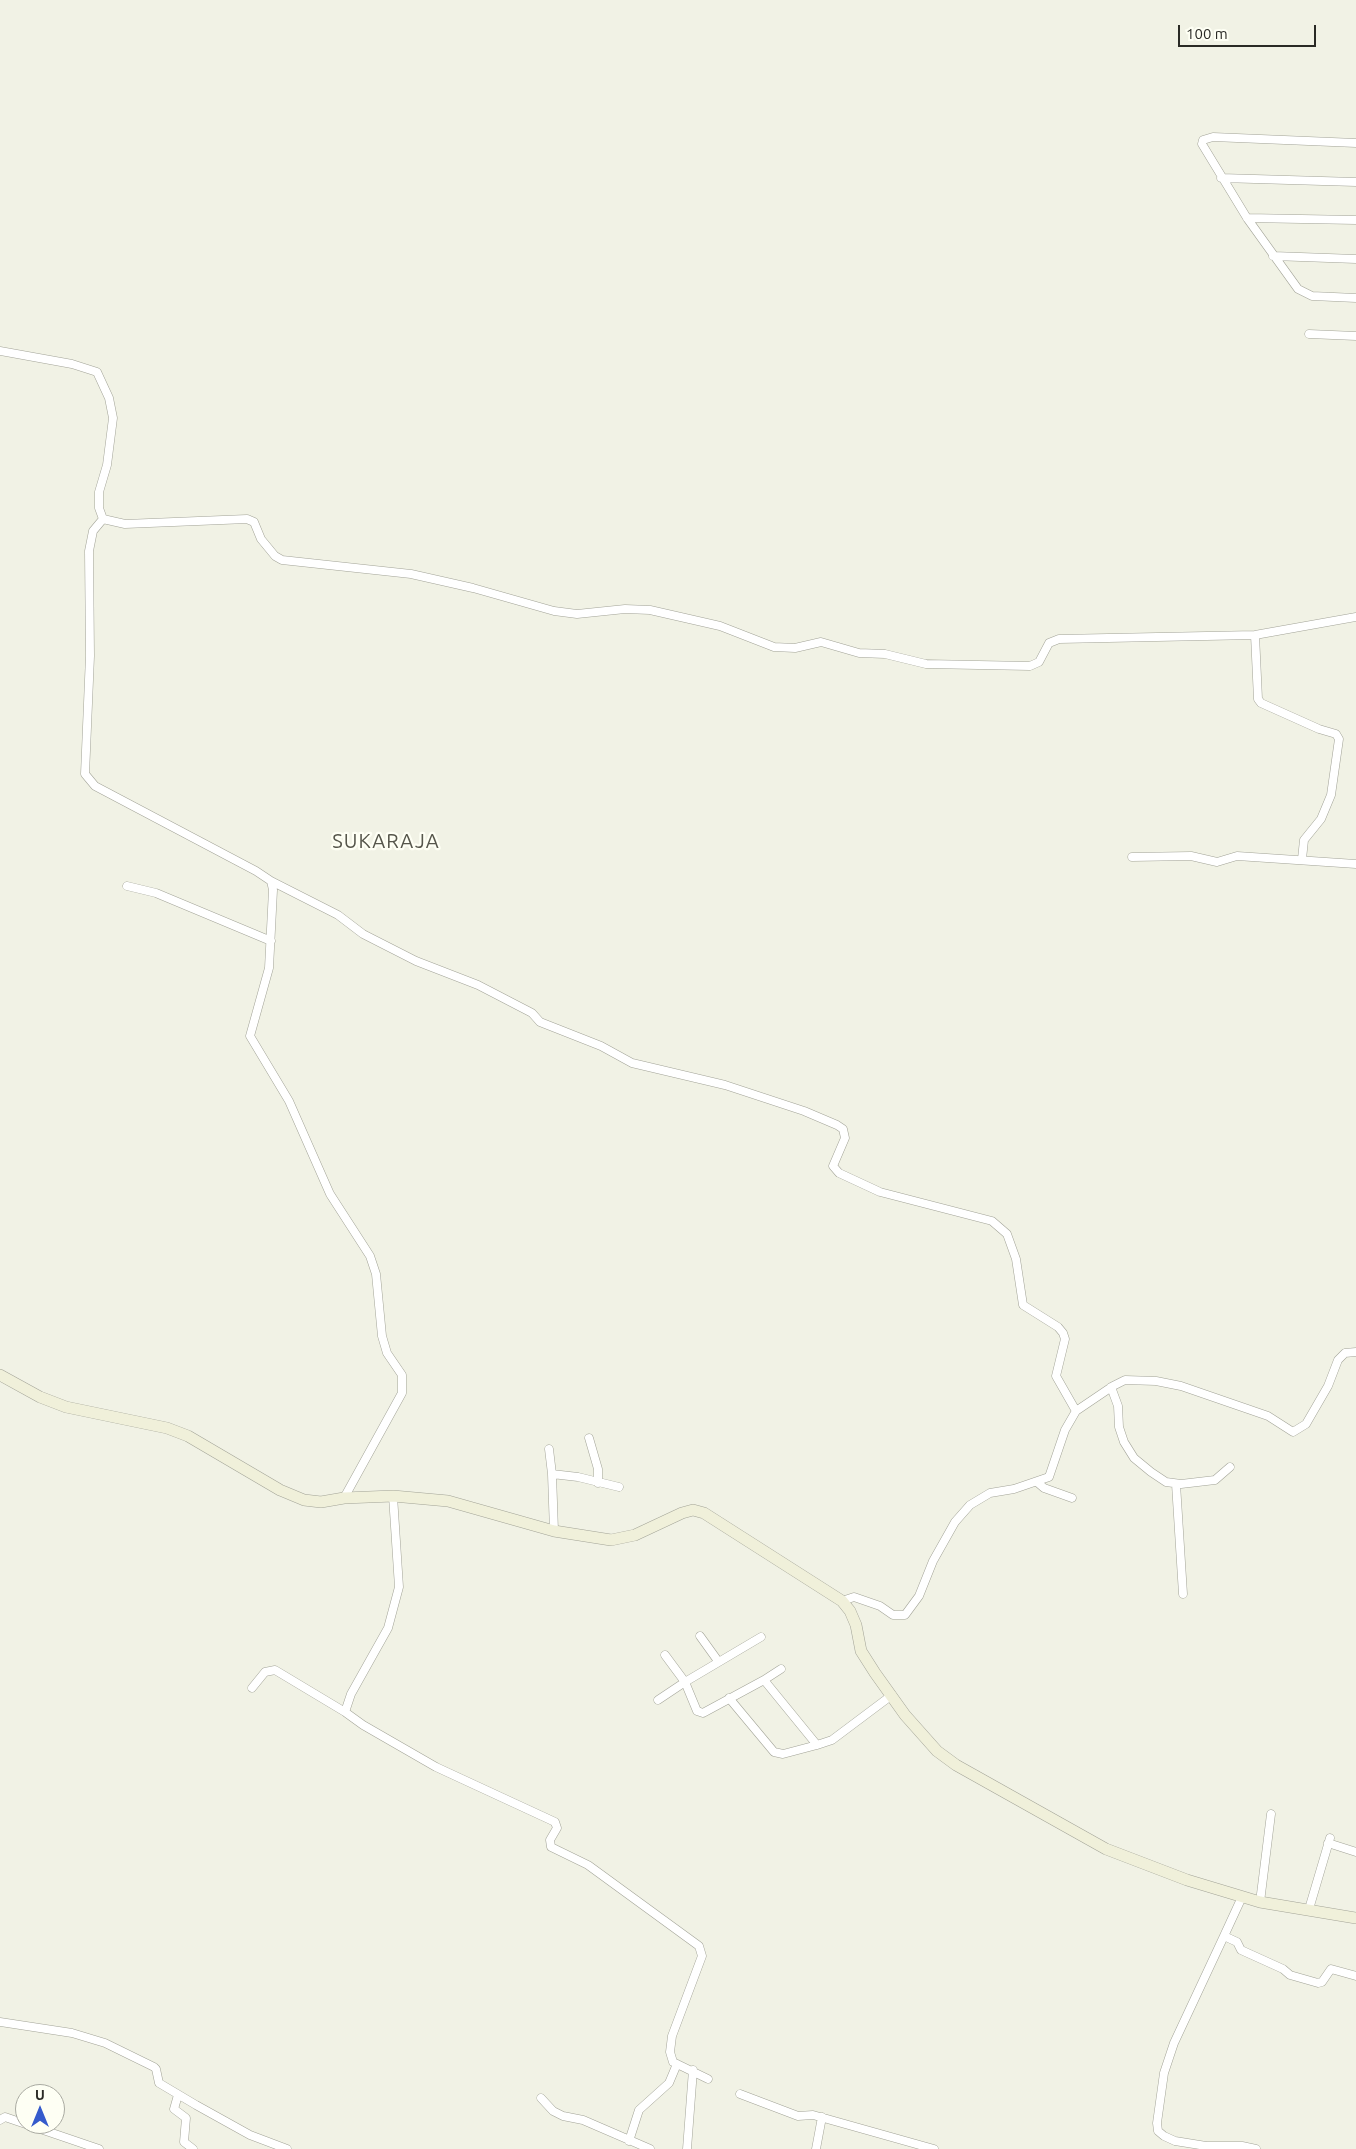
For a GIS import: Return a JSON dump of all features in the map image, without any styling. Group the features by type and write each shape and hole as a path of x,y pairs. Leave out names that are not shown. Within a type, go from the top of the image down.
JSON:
{"main road":[{"path":"0,1375 40,1397 66,1406 167,1428 188,1436 293,1496 321,1502 344,1498 393,1496 448,1501 554,1531 611,1540 625,1539 692,1510 704,1513 842,1601 850,1610 856,1625 861,1651 905,1715 937,1751 956,1765 1106,1849 1187,1880 1260,1902 1356,1918"}],"street":[{"path":"1356,143 1207,138 1203,140 1203,149 1221,178 1292,282 1305,294 1356,298"},
{"path":"1221,178 1356,182"},
{"path":"1247,218 1356,220"},
{"path":"1273,256 1356,259"},
{"path":"1309,334 1356,336"},
{"path":"0,351 72,364 98,372 109,398 113,418 107,465 99,492 99,508 103,519"},
{"path":"103,519 126,524 247,519 254,522 261,539 275,556 282,560 410,574 473,588 554,611 577,614 625,609 650,610 720,626 774,647 796,648 820,642 859,652 885,654 926,664 1035,665 1039,662 1049,642 1059,639 1255,635 1356,617"},
{"path":"103,519 93,531 89,551 90,656 85,774 95,786 338,915 363,934 407,956 478,985 532,1013 540,1022 601,1046 632,1062 725,1085 804,1111 837,1125 843,1130 845,1138 833,1166 839,1173 880,1192 992,1220 1001,1227 1010,1242 1016,1259 1023,1304 1058,1327 1063,1333 1064,1339 1056,1376 1076,1411"},
{"path":"1255,635 1258,699 1261,703 1319,729 1336,734 1339,739 1331,796 1321,819 1304,840 1302,859"},
{"path":"1132,857 1190,856 1217,862 1237,856 1356,864"},
{"path":"271,881 273,890 269,968 250,1036 289,1102 330,1194 370,1256 377,1279 382,1336 387,1353 402,1376 402,1393 375,1438 344,1498"},
{"path":"127,886 156,893 271,941"},
{"path":"842,1601 854,1598 880,1606 894,1615 905,1615 919,1596 933,1561 955,1522 970,1505 990,1493 1014,1489 1049,1477 1065,1430 1076,1411 1111,1387 1125,1380 1156,1381 1181,1386 1268,1416 1293,1432 1306,1424 1328,1386 1338,1360 1345,1353 1356,1352"},
{"path":"1111,1387 1118,1406 1121,1434 1127,1448 1151,1472 1176,1484 1216,1480 1230,1467"},
{"path":"588,1438 598,1469 598,1483"},
{"path":"549,1450 552,1474 554,1531"},
{"path":"552,1474 578,1477 619,1487"},
{"path":"1037,1482 1044,1488 1072,1498"},
{"path":"1176,1484 1183,1594"},
{"path":"346,1712 355,1686 388,1628 399,1587 393,1496"},
{"path":"700,1636 718,1661"},
{"path":"658,1700 718,1661 761,1637"},
{"path":"665,1654 685,1682 695,1710 700,1713 764,1680 780,1669"},
{"path":"252,1688 265,1672 275,1670 346,1712 363,1725 436,1767 555,1822 557,1828 550,1840 551,1847 588,1865 699,1946 702,1956 672,2036 670,2052 671,2060 676,2064 708,2079"},
{"path":"764,1680 817,1745"},
{"path":"729,1698 774,1752 782,1754 832,1740 892,1695"},
{"path":"1260,1902 1271,1814"},
{"path":"1309,1909 1329,1840 1356,1852"},
{"path":"1242,1897 1174,2043 1164,2073 1157,2123 1158,2131 1164,2136 1186,2146 1242,2146 1256,2149"},
{"path":"1224,1936 1237,1942 1243,1951 1283,1969 1290,1975 1318,1983 1322,1982 1332,1969 1356,1976"},
{"path":"0,2022 72,2033 105,2043 154,2067 159,2083 178,2095 250,2135 287,2149"},
{"path":"629,2141 639,2110 669,2083 676,2064"},
{"path":"687,2149 692,2070"},
{"path":"740,2094 798,2116 813,2115 934,2149"},
{"path":"178,2095 174,2109 186,2118 184,2142 193,2149"},
{"path":"541,2098 553,2111 583,2120 650,2149"},
{"path":"0,2120 5,2118 98,2149"},
{"path":"816,2149 822,2118"}],"district":[{"name":"SUKARAJA","path":"386,841"}]}
